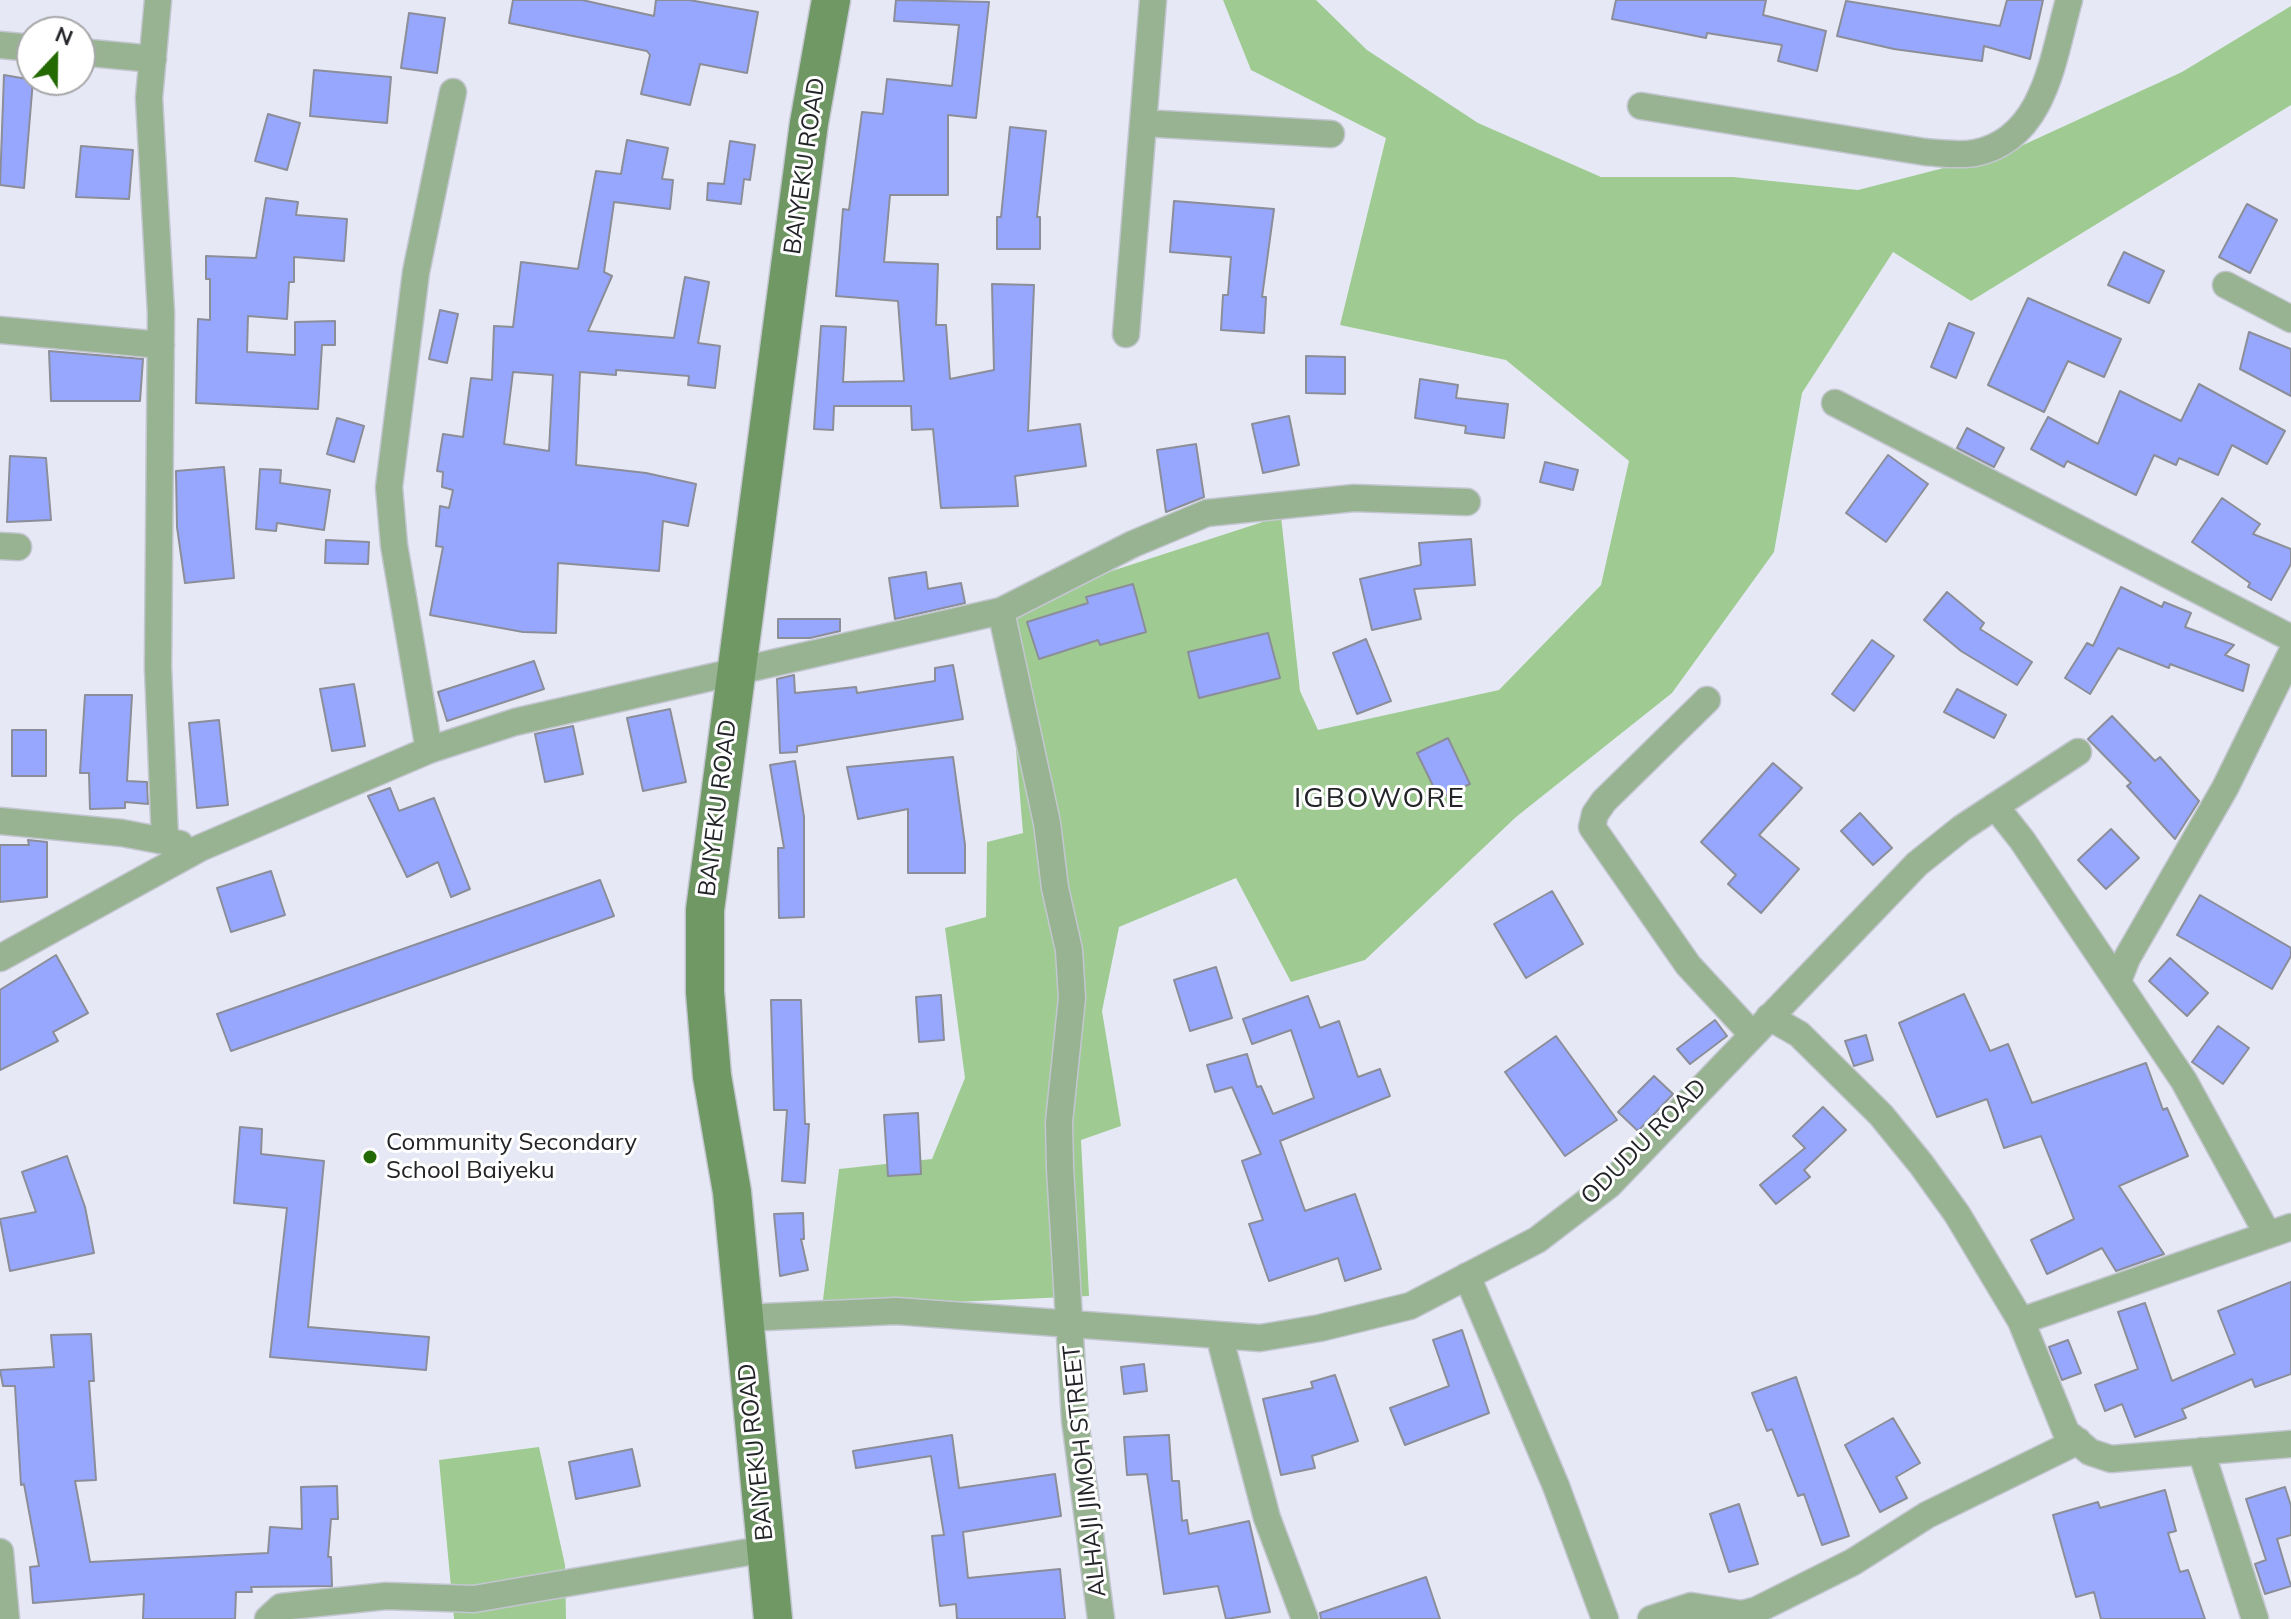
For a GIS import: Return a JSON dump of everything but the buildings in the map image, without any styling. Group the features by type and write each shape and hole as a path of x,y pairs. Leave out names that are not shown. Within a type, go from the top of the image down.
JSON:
{"main road":[{"name":"BAIYEKU ROAD","path":"773,1619 732,1192 712,1076 705,992 705,910 809,123 831,0"}],"street":[{"path":"158,0 149,98 161,345 158,667 165,841"},
{"path":"1126,334 1153,0"},
{"path":"1641,106 1925,152 1971,153 2015,135 2034,115 2069,0"},
{"path":"96,54 153,59"},
{"path":"429,750 394,545 389,487 416,272 453,92"},
{"path":"1143,123 1331,134"},
{"path":"2226,285 2291,319"},
{"path":"0,330 161,345"},
{"path":"1835,403 2291,638"},
{"path":"0,958 200,848 429,750 515,722 1001,611 1133,544 1207,513 1354,498 1467,502"},
{"name":"ALHAJI JIMOH STREET","path":"1001,611 1047,823 1055,888 1069,950 1072,998 1059,1122 1075,1420 1101,1619"},
{"path":"2123,970 2225,788 2291,654"},
{"path":"1707,700 1604,801 1595,814 1592,827 1688,965 1760,1026 1799,1034 1881,1115 1957,1214 2021,1321 2059,1420 2090,1452 2111,1459 2291,1444"},
{"name":"ODUDU ROAD","path":"743,1318 896,1311 1260,1338 1320,1328 1410,1306 1537,1240 1609,1185 1917,864 1995,806 2078,752"},
{"path":"1995,806 2101,955 2123,970 2184,1081 2280,1231 2021,1321"},
{"path":"0,821 122,833 200,848"},
{"path":"122,833 139,880"},
{"path":"1467,1276 1556,1486 1605,1619"},
{"path":"1219,1335 1267,1518 1305,1619"},
{"path":"1651,1619 1691,1606 1742,1614 1757,1610 1853,1562 1927,1515 2078,1441"},
{"path":"2201,1451 2255,1619"},
{"path":"268,1619 281,1607 386,1596 474,1599 766,1549"},
{"path":"0,1552 6,1619"}],"green space":[{"path":"1223,0 1316,0 1367,50 1478,123 1601,177 1733,177 1858,190 2010,151 2182,72 2291,6 2291,105 1971,301 1893,252 1802,393 1774,552 1672,693 1516,817 1365,960 1291,982 1236,878 1119,927 1102,1011 1121,1126 1081,1140 1089,1296 822,1308 839,1169 932,1159 965,1078 945,928 986,917 987,842 1023,833 1004,606 1281,516 1300,691 1318,730 1499,690 1601,585 1629,461 1506,360 1340,325 1386,138 1251,70"},
{"path":"539,1447 565,1565 566,1619 454,1619 439,1460"}],"place":[{"name":"Community Secondary School Baiyeku","path":"370,1157"}],"district":[{"name":"IGBOWORE","path":"1380,799"}]}
